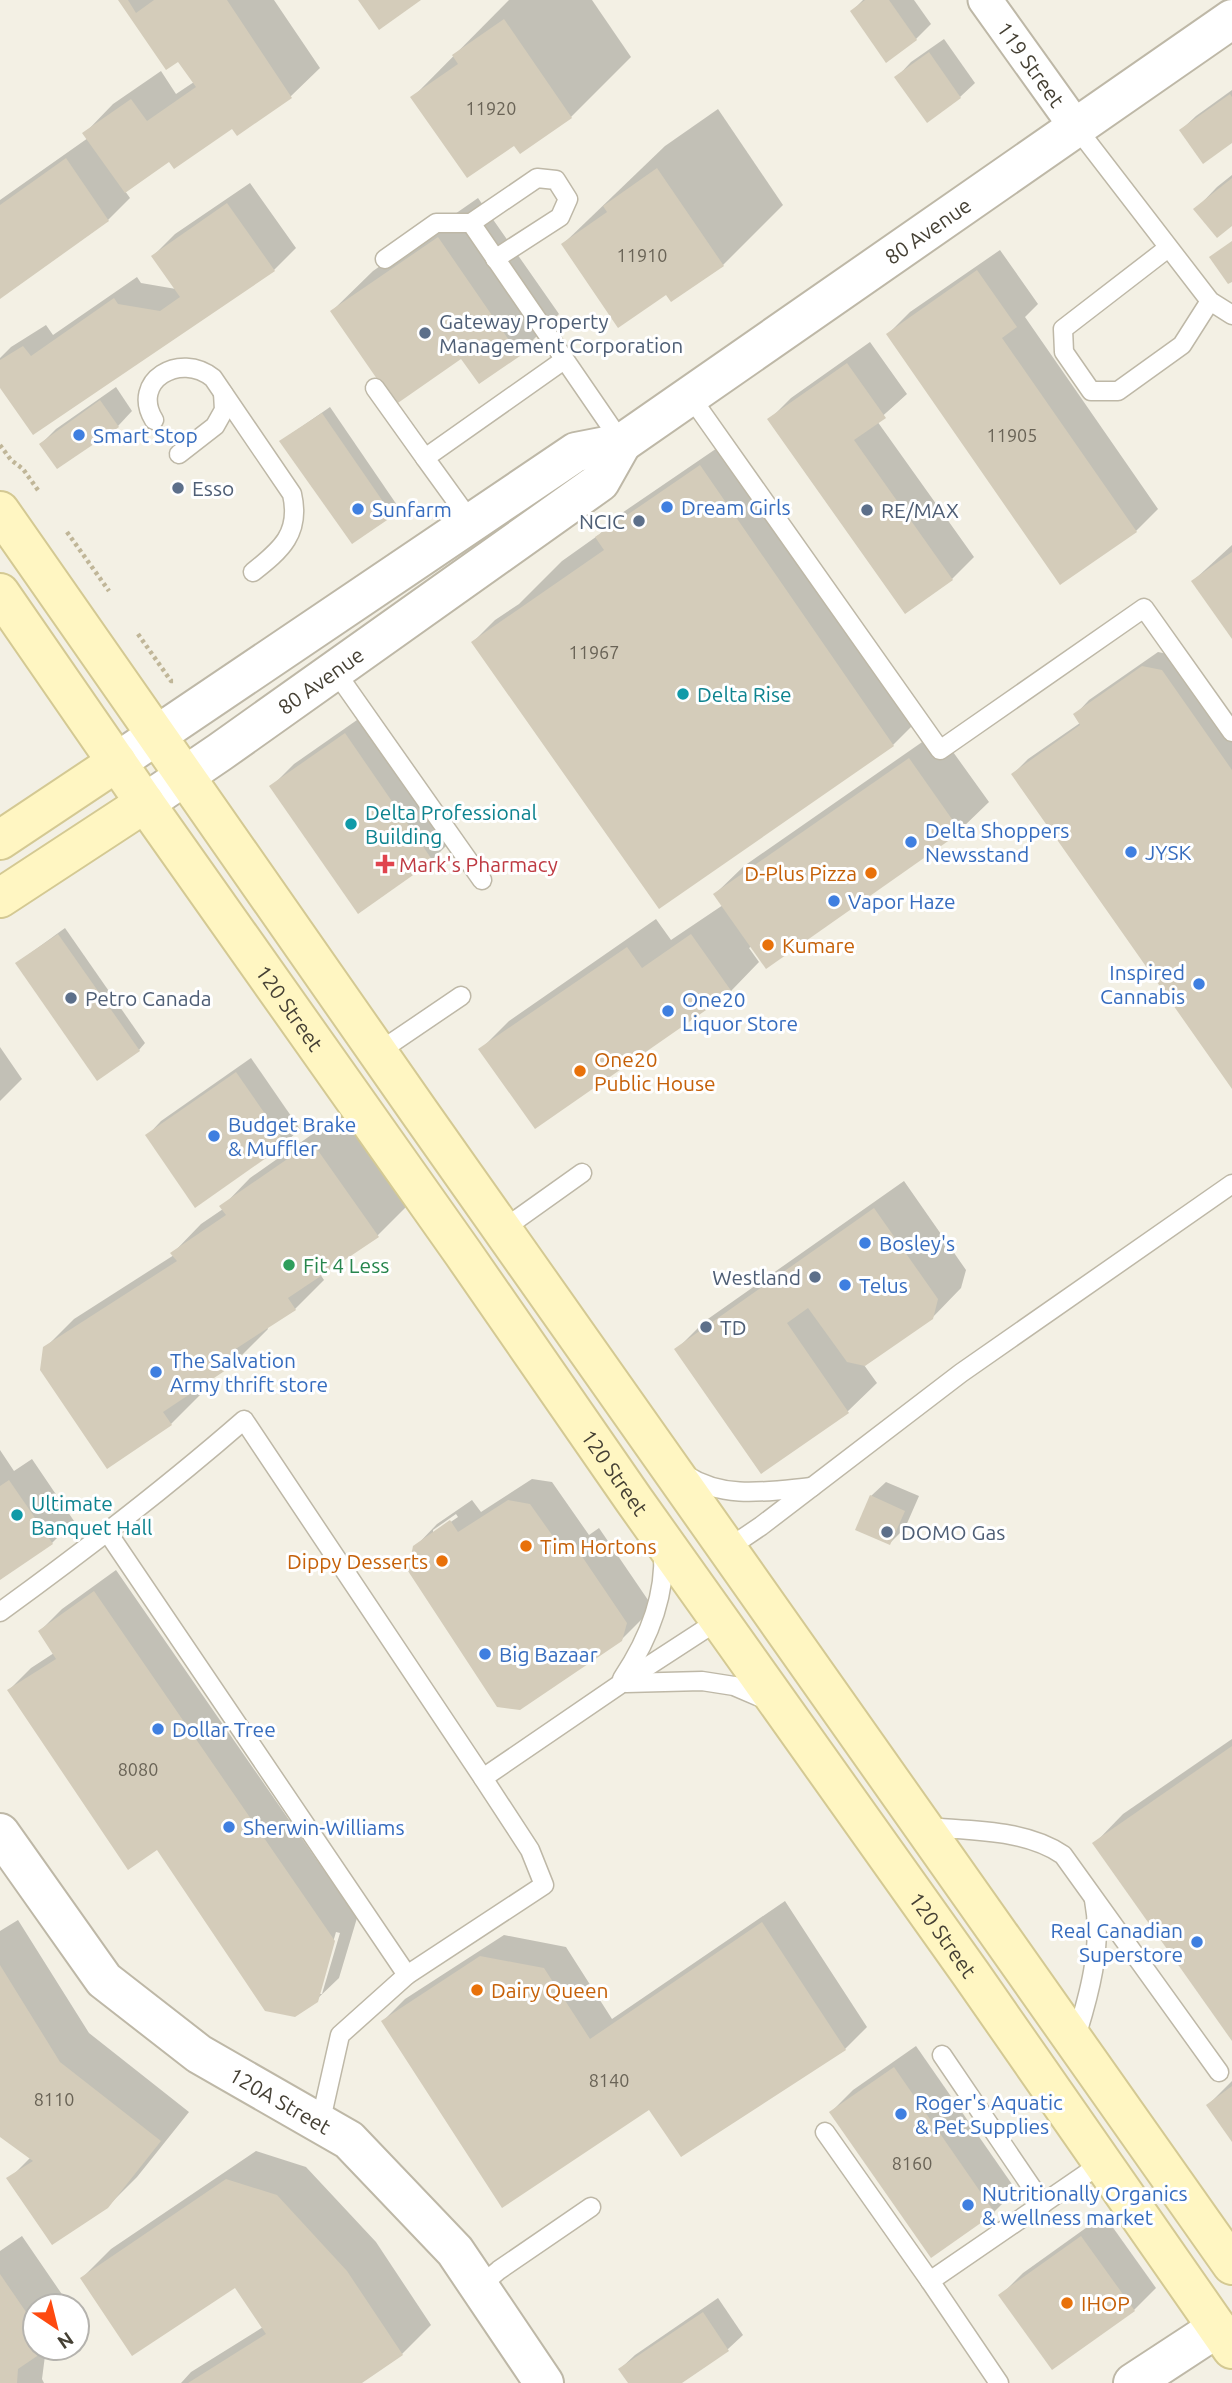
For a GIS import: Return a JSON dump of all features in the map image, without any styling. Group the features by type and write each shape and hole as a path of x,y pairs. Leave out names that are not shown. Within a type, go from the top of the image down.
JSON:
{"main road":[{"path":"0,511 502,1230 1232,2265"},
{"name":"120 Street","path":"0,593 662,1540 1102,2163 1227,2331"},
{"name":"80 Avenue","path":"0,840 117,762"},
{"name":"80 Avenue","path":"0,898 145,803"},
{"path":"634,1500 664,1515 685,1539 699,1549 713,1554 727,1549"},
{"path":"719,1620 733,1613 747,1618 782,1659 812,1671"}],"street":[{"name":"119 Street","path":"985,0 1076,127"},
{"name":"80 Avenue","path":"117,762 576,452 622,443 1232,19"},
{"name":"80 Avenue","path":"145,803 600,482 622,443"},
{"name":"120A Street","path":"0,1833 104,1980 199,2054 349,2140 455,2252 544,2383"},
{"path":"1133,2383 1227,2331"}],"lane":[{"path":"1076,127 1210,301 1232,315"},
{"path":"385,259 436,223 471,223 537,178 556,180 569,200 560,217 495,259"},
{"path":"471,223 622,443"},
{"path":"1168,248 1063,329 1064,352 1091,391 1118,391 1182,345 1210,301"},
{"path":"425,458 564,360"},
{"path":"154,420 149,411 149,392 160,374 182,366 203,370 223,393 292,494 295,507 294,526 273,556 253,572"},
{"path":"375,388 472,523"},
{"path":"178,454 215,426 224,410 223,393"},
{"path":"690,396 940,751 1144,608 1232,732"},
{"path":"335,671 482,880"},
{"path":"377,1052 461,996"},
{"path":"502,1230 582,1172"},
{"path":"727,1549 961,1373 1232,1184"},
{"path":"0,1612 108,1533 244,1419 530,1850 544,1885 407,1975 340,2035 320,2124"},
{"path":"666,1462 697,1482 730,1493 812,1487"},
{"path":"108,1533 407,1975"},
{"path":"619,1685 640,1653 652,1623 664,1575 662,1540"},
{"path":"482,1778 719,1620"},
{"path":"619,1685 637,1682 702,1681 734,1686 781,1706"},
{"path":"923,1826 1026,1838 1047,1844 1063,1855 1219,2072"},
{"path":"1074,2042 1089,1996 1095,1955 1097,1916 1093,1896"},
{"path":"942,2055 1043,2204"},
{"path":"825,2132 999,2383"},
{"path":"930,2281 1102,2163"},
{"path":"479,2287 591,2207"}],"path":[{"path":"0,445 11,460 23,469 40,493"},
{"path":"67,532 109,592"},
{"path":"138,634 171,681"}],"building":[{"path":"118,0 128,0 136,13 154,0 227,0 292,98 237,136 232,129 174,169 169,162 125,193 82,133 131,99 147,121 196,87 178,62 166,70"},
{"path":"358,0 421,0 379,30"},
{"path":"865,0 889,0 917,40 886,63 850,11"},
{"path":"504,19 572,118 520,154 514,146 467,178 410,97 458,64 452,55"},
{"path":"929,52 961,98 927,123 894,77"},
{"path":"1230,94 1232,143 1203,164 1179,130"},
{"path":"66,158 109,221 0,299 0,205"},
{"path":"657,168 724,266 671,302 666,295 618,328 561,244 607,212 603,206"},
{"path":"1232,178 1232,226 1217,238 1193,209"},
{"path":"227,203 275,271 33,435 0,388 0,360 23,346 31,356 114,298 118,304 160,311 180,297 151,256"},
{"name":"Gateway Property Management Corporation","path":"438,237 520,356 479,384 461,359 395,405 330,311"},
{"path":"1232,241 1232,282 1228,284 1209,257"},
{"path":"977,270 1017,327 1002,338 1137,532 1060,585 886,334"},
{"name":"RE/MAX","path":"847,363 886,418 854,440 953,580 905,614 767,419"},
{"name":"Smart Stop","path":"100,400 119,427 57,469 39,444"},
{"path":"322,413 393,516 352,544 279,441"},
{"name":"Delta Rise","path":"700,465 894,746 659,909 471,642 604,550 595,537"},
{"path":"1232,552 1232,639 1191,581"},
{"path":"1142,666 1162,670 1232,770 1232,1089 1011,774 1080,725 1073,714"},
{"name":"Delta Professional Building","path":"345,733 433,861 358,914 269,786"},
{"path":"909,758 961,832 766,969 713,894"},
{"name":"Petro Canada","path":"58,934 140,1051 97,1081 15,963"},
{"path":"691,934 732,992 535,1129 478,1049 627,947 642,968"},
{"path":"236,1072 286,1144 195,1208 145,1135"},
{"path":"312,1142 379,1237 288,1298 296,1310 234,1350 241,1360 163,1412 172,1425 107,1469 40,1370 43,1347 177,1261 170,1253 226,1215 219,1206"},
{"path":"874,1208 938,1299 933,1319 865,1366 847,1362 808,1308 787,1323 849,1413 761,1474 674,1349"},
{"name":"Ultimate Banquet Hall","path":"9,1480 53,1544 0,1580 0,1486"},
{"path":"870,1495 905,1511 890,1545 855,1530"},
{"path":"508,1500 530,1504 567,1556 577,1549 627,1623 622,1641 520,1710 497,1707 408,1571 413,1546 450,1520 458,1532"},
{"path":"94,1591 335,1941 318,2002 295,2017 265,2011 157,1850 128,1870 7,1690 56,1659 38,1631"},
{"name":"Real Canadian Superstore","path":"1232,1746 1232,2041 1092,1843"},
{"path":"762,1922 846,2050 681,2157 649,2110 502,2208 381,2021 480,1956 544,1968 590,2039"},
{"path":"0,1965 60,2062 161,2141 108,2208 52,2245 6,2178 33,2161 0,2137"},
{"path":"894,2067 995,2213 931,2258 829,2112"},
{"path":"1232,2086 1232,2142 1206,2105"},
{"path":"226,2179 277,2195 347,2271 403,2355 362,2383 188,2383 266,2334 235,2288 132,2356 80,2278"},
{"name":"IHOP","path":"1081,2236 1135,2311 1052,2370 998,2295"},
{"path":"0,2274 21,2305 21,2362 28,2362 18,2369 17,2383 0,2383"},
{"path":"703,2312 729,2351 682,2383 628,2383 618,2369"}],"place":[{"name":"Gateway Property Management Corporation","path":"425,333"},
{"name":"Smart Stop","path":"79,435"},
{"name":"Esso","path":"178,488"},
{"name":"Dream Girls","path":"667,507"},
{"name":"Sunfarm","path":"358,509"},
{"name":"RE/MAX","path":"867,510"},
{"name":"NCIC","path":"639,521"},
{"name":"Delta Rise","path":"683,694"},
{"name":"Delta Professional Building","path":"351,824"},
{"name":"Delta Shoppers Newsstand","path":"911,842"},
{"name":"JYSK","path":"1131,852"},
{"name":"Mark's Pharmacy","path":"385,864"},
{"name":"D-Plus Pizza","path":"871,873"},
{"name":"Vapor Haze","path":"834,901"},
{"name":"Kumare","path":"768,945"},
{"name":"Inspired Cannabis","path":"1199,984"},
{"name":"Petro Canada","path":"71,998"},
{"name":"One20 Liquor Store","path":"668,1011"},
{"name":"One20 Public House","path":"580,1071"},
{"name":"Budget Brake & Muffler","path":"214,1136"},
{"name":"Bosley's","path":"865,1243"},
{"name":"Fit 4 Less","path":"289,1265"},
{"name":"Westland","path":"815,1277"},
{"name":"Telus","path":"845,1285"},
{"name":"TD","path":"706,1327"},
{"name":"The Salvation Army thrift store","path":"156,1372"},
{"name":"Ultimate Banquet Hall","path":"17,1515"},
{"name":"DOMO Gas","path":"887,1532"},
{"name":"Tim Hortons","path":"526,1546"},
{"name":"Dippy Desserts","path":"442,1561"},
{"name":"Big Bazaar","path":"485,1654"},
{"name":"Dollar Tree","path":"158,1729"},
{"name":"Sherwin-Williams","path":"229,1827"},
{"name":"Real Canadian Superstore","path":"1197,1942"},
{"name":"Dairy Queen","path":"477,1990"},
{"name":"Roger's Aquatic & Pet Supplies","path":"901,2114"},
{"name":"Nutritionally Organics & wellness market","path":"968,2205"},
{"name":"IHOP","path":"1067,2303"}]}
